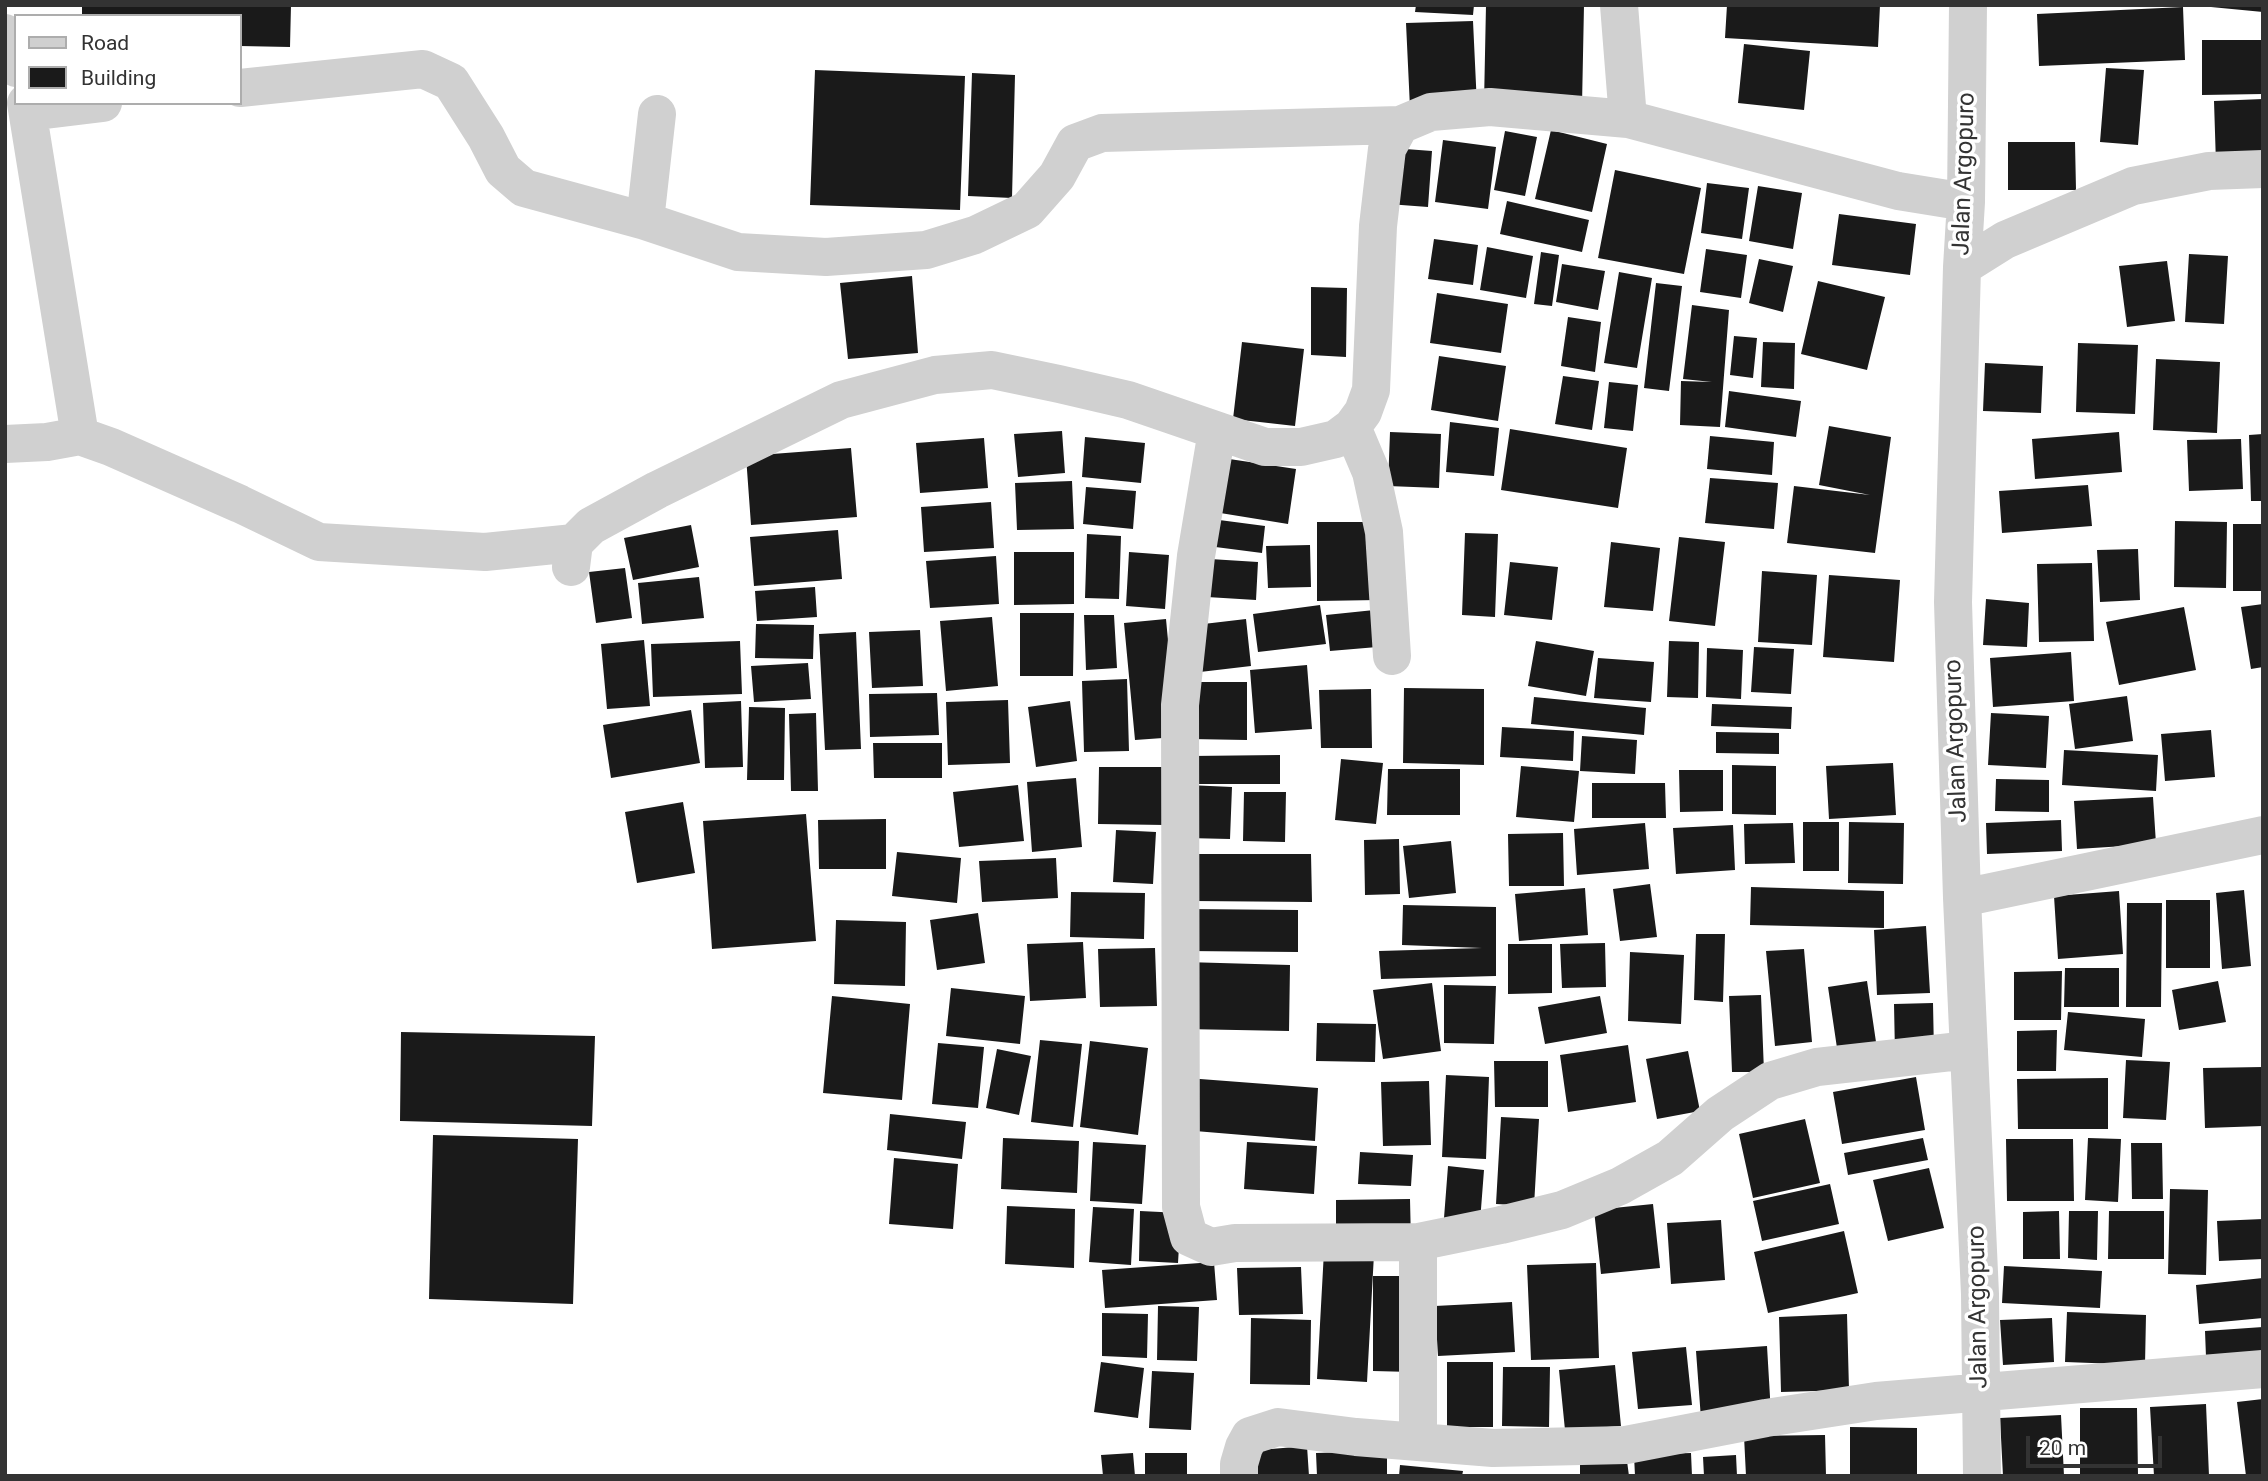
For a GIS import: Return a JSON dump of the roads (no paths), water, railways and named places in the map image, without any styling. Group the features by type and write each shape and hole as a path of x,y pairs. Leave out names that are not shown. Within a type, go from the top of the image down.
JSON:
{"street":[{"path":"1619,5 1628,119"},
{"name":"Jalan Argopuro","path":"1968,5 1966,202 1953,602 1962,898 1980,1294 1982,1476"},
{"path":"5,33 14,62"},
{"path":"242,88 423,69 451,82 486,137 503,170 524,188 645,221 738,252 825,257 926,250 975,235 1027,210 1056,176 1075,143 1102,133 1399,125 1431,112 1490,107 1628,119 1898,191 1966,202"},
{"path":"73,105 28,108 80,436"},
{"path":"645,221 657,114"},
{"path":"5,444 47,442 80,436 240,504 319,542 573,555 591,526 779,428 841,400 935,375 992,370 1128,400 1265,447 1289,447 1336,439 1352,427 1363,412 1371,390 1378,226 1387,149 1399,125"},
{"path":"1962,267 2005,240 2133,186 2209,171 2263,169"},
{"path":"1352,427 1371,472 1384,532 1392,656"},
{"path":"1217,430 1196,556 1180,705 1181,1208 1189,1237 1211,1247 1236,1243 1418,1242 1501,1225 1563,1210 1620,1186 1670,1158 1720,1114 1770,1081 1817,1068 1969,1050"},
{"path":"1962,898 2263,835"},
{"path":"1418,1242 1418,1442"},
{"path":"1239,1476 1239,1464 1250,1436 1278,1427 1356,1437 1493,1448 1626,1445 1766,1418 1876,1401 2263,1369"}]}
